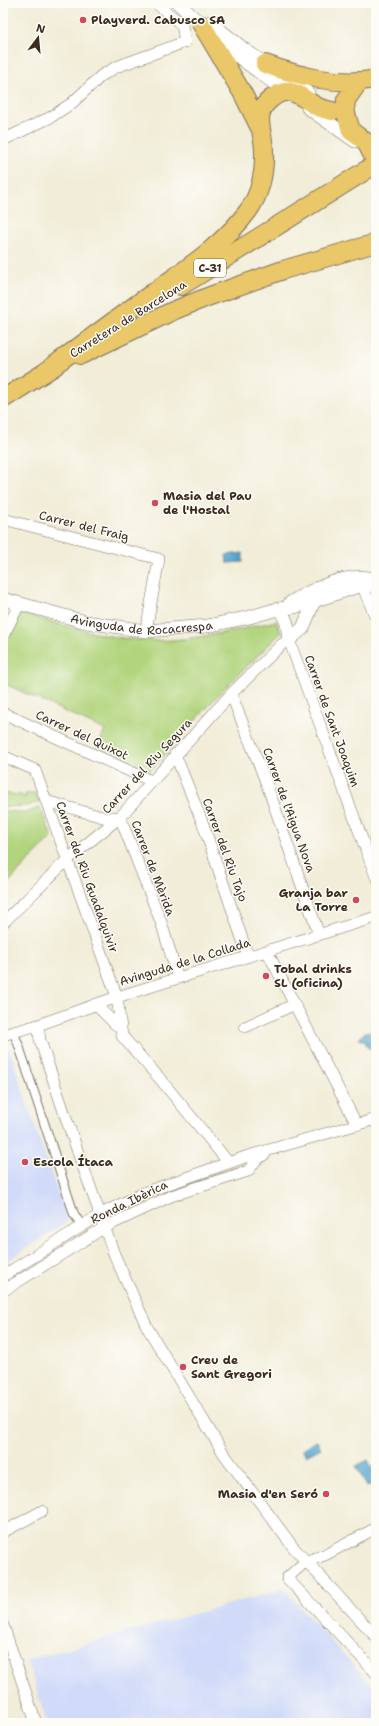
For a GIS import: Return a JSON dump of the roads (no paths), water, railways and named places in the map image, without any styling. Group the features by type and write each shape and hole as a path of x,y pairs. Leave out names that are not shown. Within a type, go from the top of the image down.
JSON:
{"highway":[{"path":"202,25 244,94 260,128"},
{"path":"265,64 310,78 334,82 358,83 376,79"},
{"path":"358,83 346,100 345,110 351,130 366,142 373,151"},
{"path":"44,373 193,264 223,239 240,222 256,198 261,183 264,166 264,149 260,128 260,118 264,106 272,98 285,92 300,95 318,108 332,110"},
{"name":"Carretera de Barcelona","path":"3,399 44,373 373,151"},
{"path":"44,373 175,310 283,270 376,243"}],"street":[{"path":"3,140 51,117 72,103 101,76 116,67 184,42 182,25 156,3"},
{"path":"178,3 224,46 285,92 373,151"},
{"path":"186,3 245,50 348,122"},
{"name":"Carrer del Fraig","path":"3,518 159,559 146,631"},
{"name":"Avinguda de Rocacrespa","path":"280,609 319,587 376,580"},
{"path":"359,581 376,618"},
{"name":"Avinguda de Rocacrespa","path":"3,599 86,622 146,631 206,626 298,606 359,581 376,585"},
{"path":"289,640 303,628 319,587"},
{"path":"3,636 20,603"},
{"path":"280,609 288,623 289,640"},
{"name":"Carrer del Riu Segura","path":"3,923 67,860 120,816 231,694 282,644 289,640"},
{"name":"Carrer de Sant Joaquim","path":"289,640 376,877"},
{"name":"Carrer de l'Aigua Nova","path":"231,694 266,782 319,935"},
{"name":"Carrer del Quixot","path":"3,713 151,781"},
{"name":"Carrer del Riu Tajo","path":"175,754 203,824 248,956"},
{"name":"Carrer del Riu Guadalquivir","path":"3,756 35,770 117,997 122,1036 229,1163"},
{"name":"Carrer de Mèrida","path":"46,801 106,818 120,816 160,922 178,978"},
{"name":"Avinguda de la Collada","path":"8,1033 38,1025 117,997 376,917"},
{"path":"267,951 293,1005 357,1125"},
{"name":"Carrer del Riu Guadalquivir","path":"95,1004 120,1027"},
{"path":"245,1027 293,1005"},
{"path":"38,1025 40,1040 114,1254 147,1327 188,1397 224,1454 291,1546 376,1637"},
{"path":"8,1033 19,1046 74,1214 82,1226"},
{"name":"Ronda Ibèrica","path":"3,1276 101,1214 166,1184 248,1156 376,1120"},
{"name":"Ronda Ibèrica","path":"3,1291 105,1227 171,1196 248,1171 256,1160 270,1150"},
{"path":"3,1532 42,1511"},
{"path":"376,1528 327,1554 305,1562 287,1578 376,1673"},
{"path":"3,1625 36,1723"}],"water":[{"path":"243,553 243,562 227,563 226,555"},
{"path":"365,1032 370,1032 374,1047 372,1049 368,1048 364,1040 359,1039"},
{"path":"317,1441 321,1448 306,1456 302,1449"},
{"path":"368,1460 376,1477 376,1483 367,1487 356,1466"}],"place":[{"name":"Playverd. Cabusco SA","path":"83,20"},
{"name":"Masia del Pau de l'Hostal","path":"155,503"},
{"name":"Granja bar La Torre","path":"356,900"},
{"name":"Tobal drinks SL (oficina)","path":"266,976"},
{"name":"Escola Ítaca","path":"25,1162"},
{"name":"Creu de Sant Gregori","path":"183,1367"},
{"name":"Masia d'en Seró","path":"326,1494"}]}
